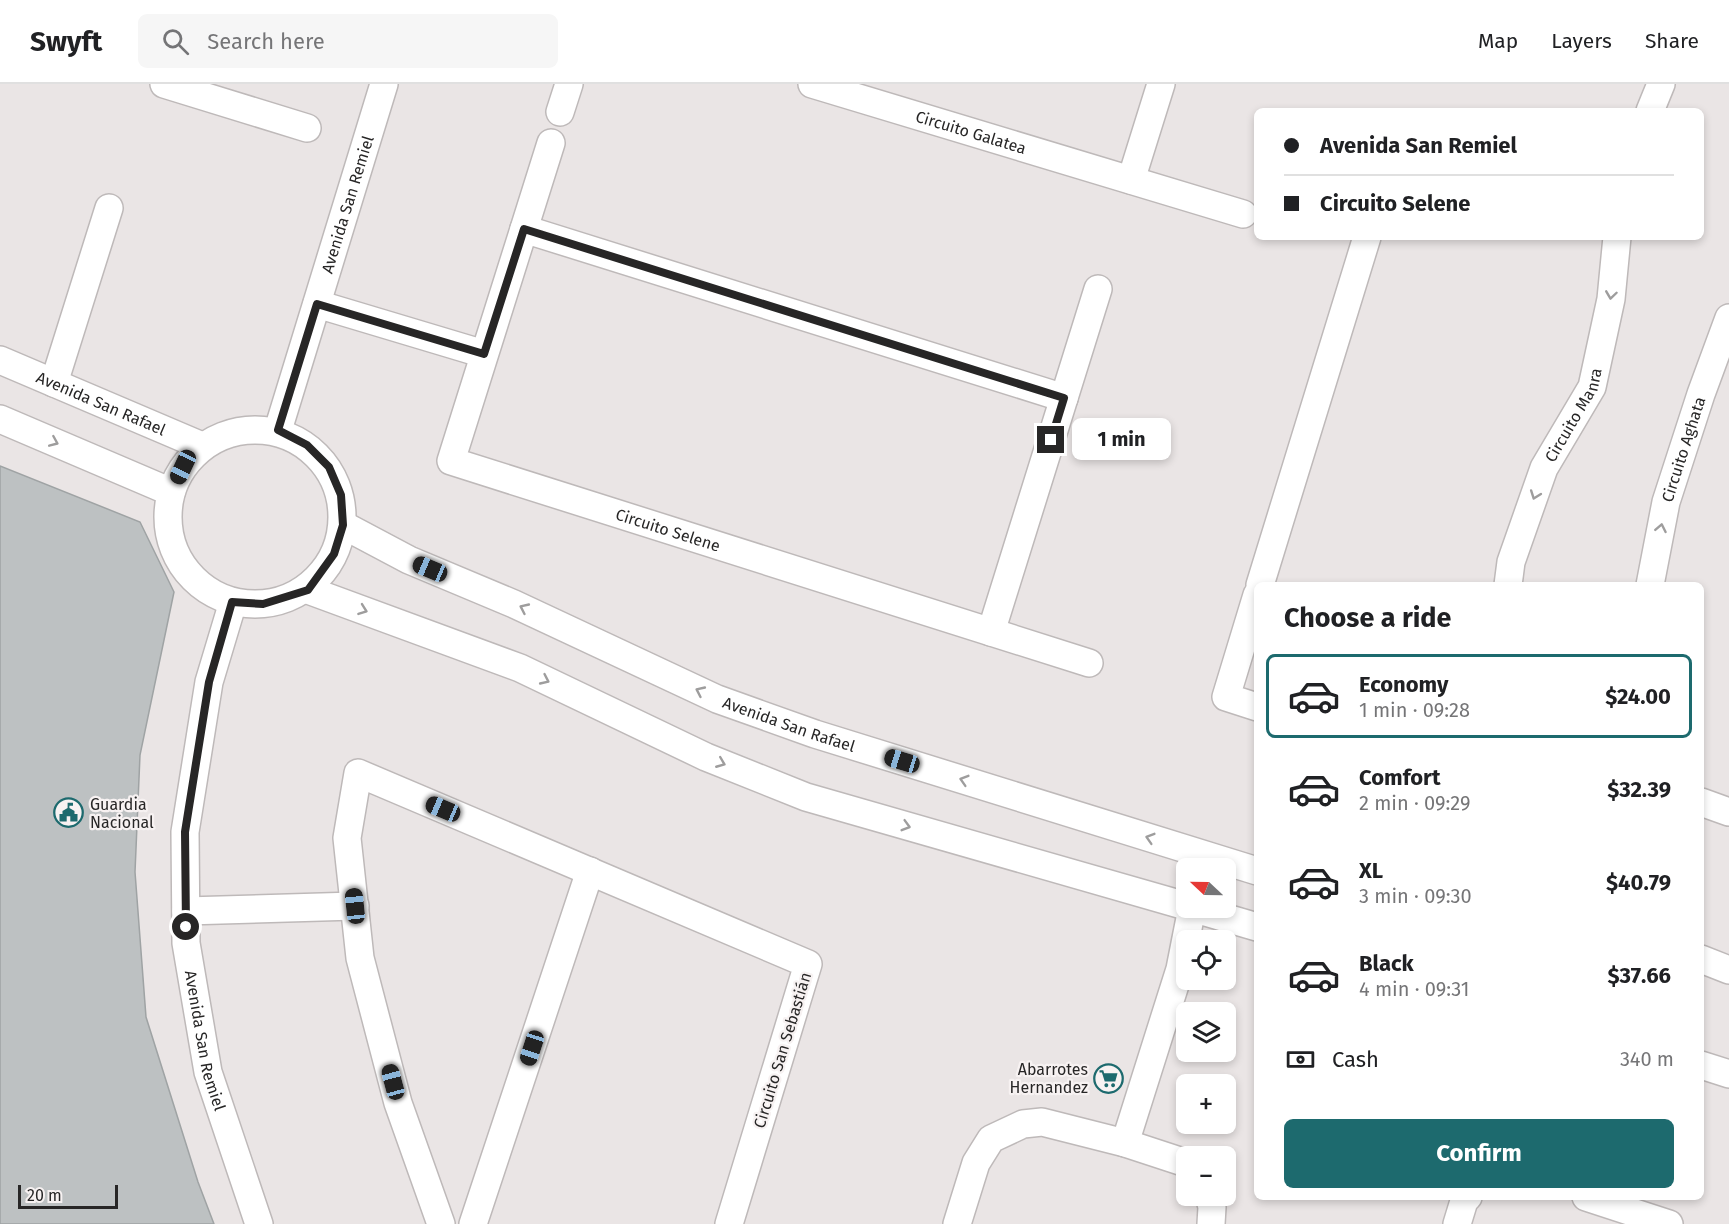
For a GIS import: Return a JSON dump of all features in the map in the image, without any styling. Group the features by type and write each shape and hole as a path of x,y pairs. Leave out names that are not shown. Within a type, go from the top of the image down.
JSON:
{"street":[{"path":"164,84 212,91 306,128"},
{"name":"Avenida San Remiel","path":"278,430 384,84"},
{"path":"560,111 569,84"},
{"name":"Circuito Galatea","path":"812,84 1243,214"},
{"path":"1131,180 1161,84"},
{"path":"1651,108 1661,84"},
{"name":"Circuito Selene","path":"551,142 451,461 1089,663"},
{"path":"54,383 109,208"},
{"path":"524,229 1064,398"},
{"path":"1261,582 1366,240"},
{"name":"Circuito Manra","path":"1508,582 1511,562 1545,468 1592,387 1611,299 1617,240"},
{"path":"991,632 1098,289"},
{"path":"317,304 484,354"},
{"name":"Circuito Aghata","path":"1651,582 1666,502 1701,394 1729,318"},
{"name":"Avenida San Rafael","path":"0,360 202,446"},
{"path":"0,419 171,492"},
{"path":"255,428 278,430 307,445 329,467 341,495 343,525 334,554 308,590 263,604 232,602 207,590 187,572 173,548 167,520 171,492 183,467 202,446 227,433 255,428"},
{"name":"Avenida San Rafael","path":"343,525 409,560 514,604 717,699 815,734 1193,858"},
{"path":"308,590 520,668 706,757 806,797 1176,903"},
{"name":"Avenida San Remiel","path":"232,602 209,682 185,832 186,943 208,1072 259,1224"},
{"path":"1254,605 1226,697 1254,706"},
{"name":"Circuito San Sebastián","path":"441,1224 398,1103 360,958 347,838 358,773 808,964 729,1224"},
{"path":"1704,803 1729,812"},
{"name":"Avenida San Rafael","path":"1236,867 1254,870"},
{"path":"473,1224 590,871"},
{"path":"186,911 355,906"},
{"path":"1125,1143 1180,969 1190,918"},
{"path":"1226,918 1254,926"},
{"path":"1704,960 1729,970"},
{"path":"1704,1066 1729,1074"},
{"path":"957,1224 976,1163 991,1139 1023,1124 1042,1122 1125,1143 1176,1160"},
{"path":"1457,1224 1465,1200"},
{"path":"1595,1200 1669,1224"},
{"path":"1211,1224 1212,1206"}],"building":[{"name":"Guardia Nacional","path":"0,466 140,522 174,592 140,755 135,872 146,1017 198,1182 214,1224 0,1224"}],"place":[{"name":"Guardia Nacional","path":"69,813"},
{"name":"Abarrotes Hernandez","path":"1109,1078"}],"route":[{"path":"186,927 185,832 209,682 232,602 263,604 292,597 308,590 334,554 343,525 341,495 329,467 307,445 278,430 317,304 484,354 524,229 1064,398 1051,440"}]}
